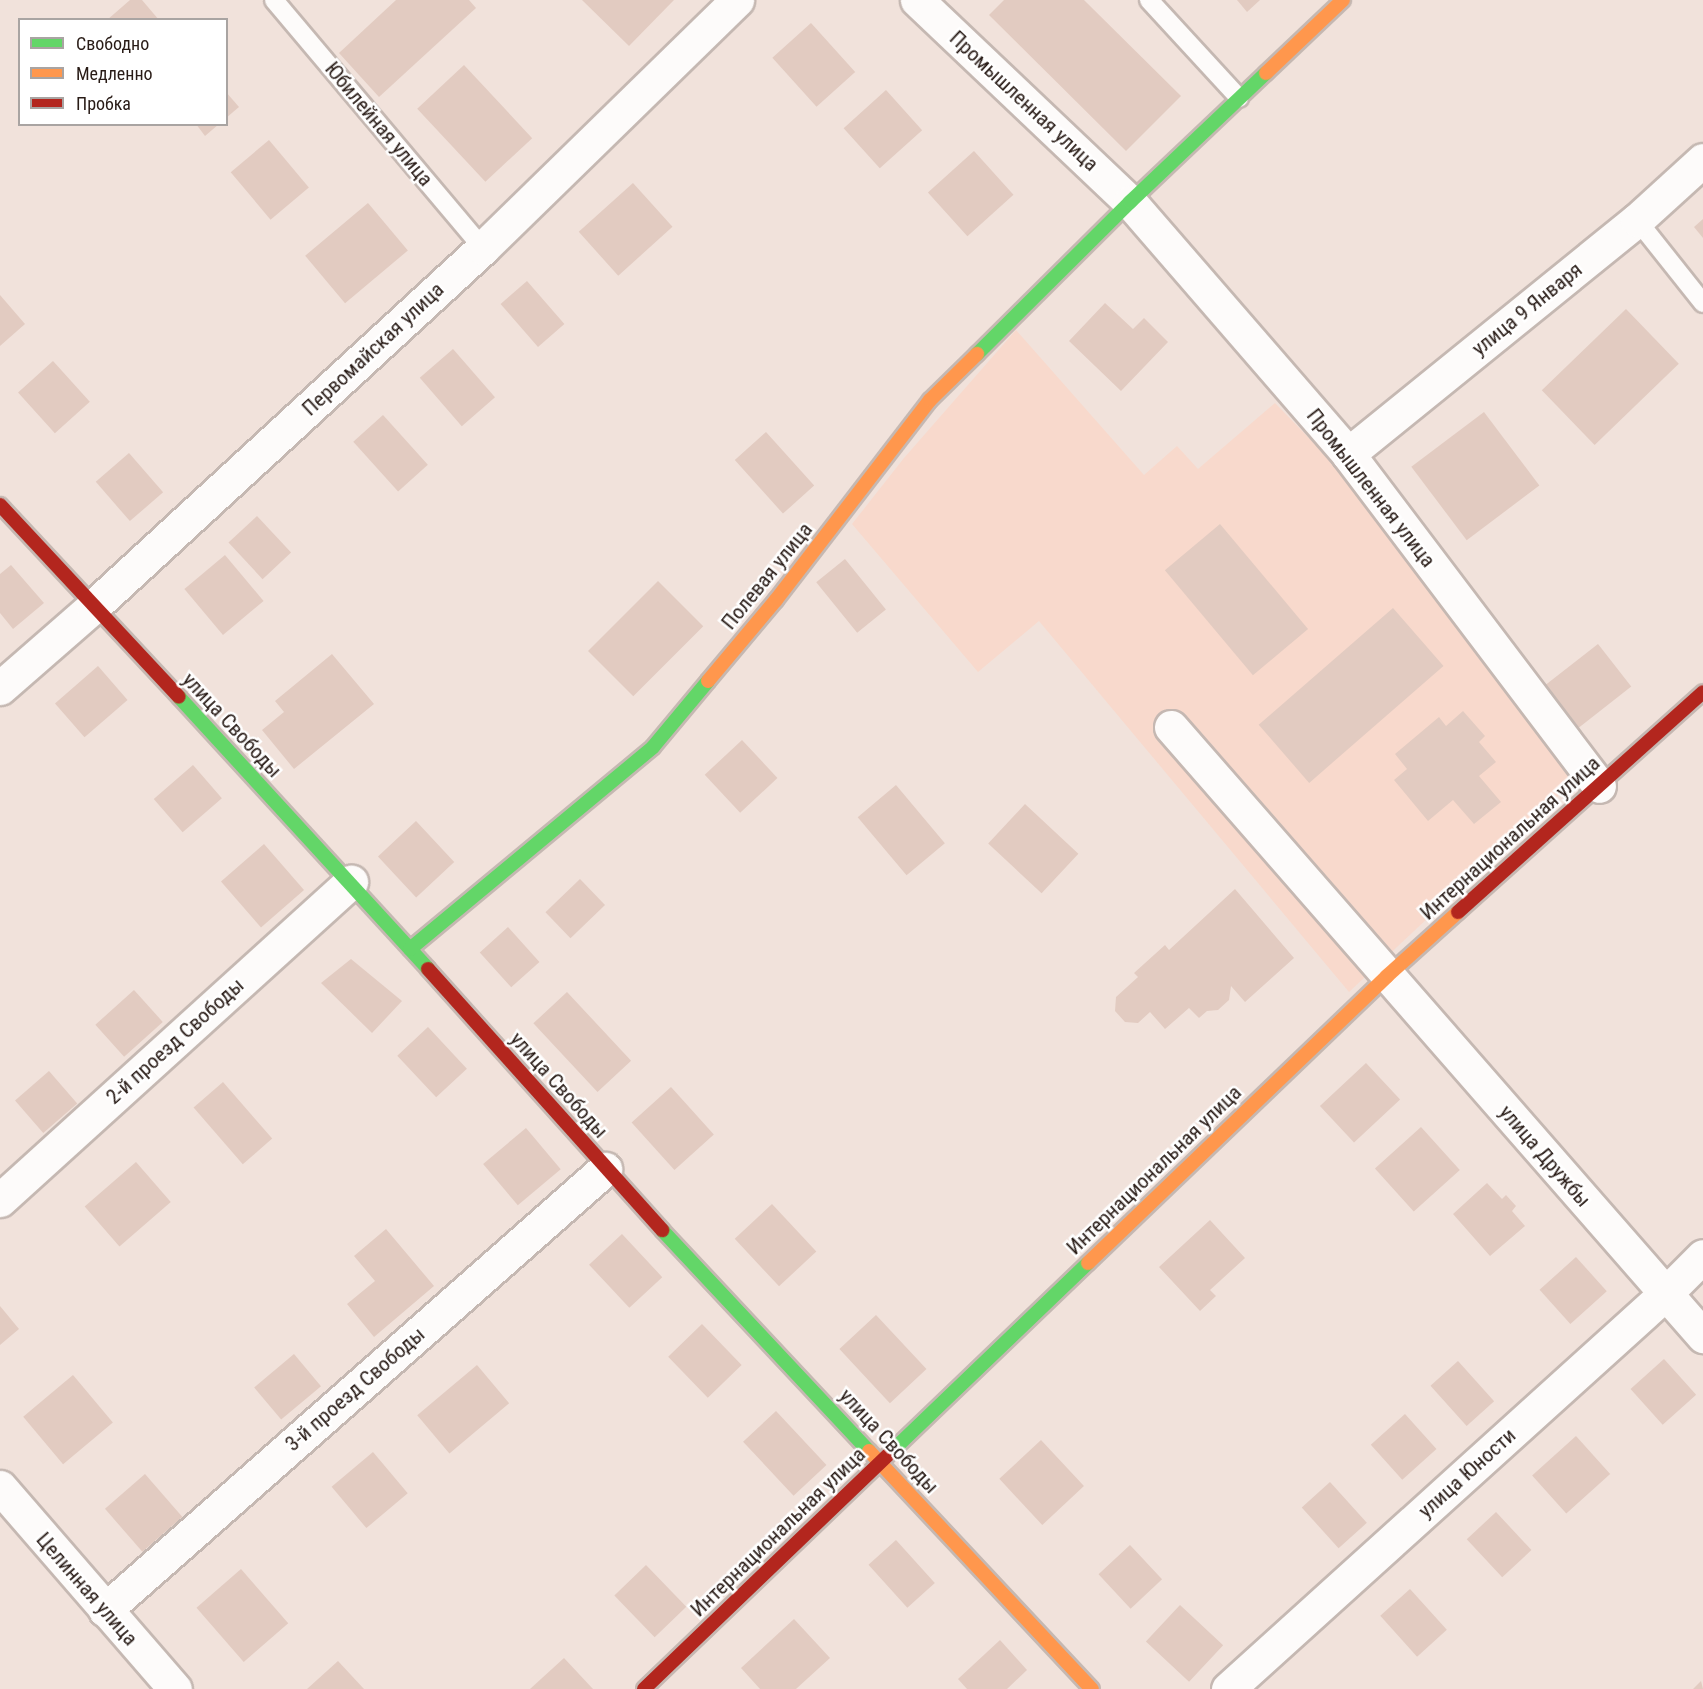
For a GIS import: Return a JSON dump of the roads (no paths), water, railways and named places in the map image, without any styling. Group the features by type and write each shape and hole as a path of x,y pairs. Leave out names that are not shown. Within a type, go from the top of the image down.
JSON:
{"street":[{"name":"Первомайская улица","path":"0,688 93,607 483,248 737,0"},
{"name":"Промышленная улица","path":"917,0 1130,202 1348,454 1599,786"},
{"path":"1130,202 1343,0"},
{"name":"улица 9 Января","path":"1348,454 1637,220 1703,160"},
{"name":"Полевая улица","path":"410,949 653,747 776,600 930,400 1130,202"},
{"name":"улица Свободы","path":"0,505 351,882 605,1169 1092,1689"},
{"name":"Интернациональная улица","path":"644,1689 1387,976 1703,692"},
{"name":"улица Дружбы","path":"1171,727 1703,1336"},
{"name":"2-й проезд Свободы","path":"0,1200 351,882"},
{"name":"3-й проезд Свободы","path":"105,1610 605,1169"},
{"name":"улица Юности","path":"1228,1689 1666,1293 1703,1256"},
{"name":"Целинная улица","path":"0,1488 175,1689"}],"lane":[{"name":"Юбилейная улица","path":"274,0 483,248"},
{"path":"1149,0 1239,99"},
{"path":"1637,220 1703,303"}]}
